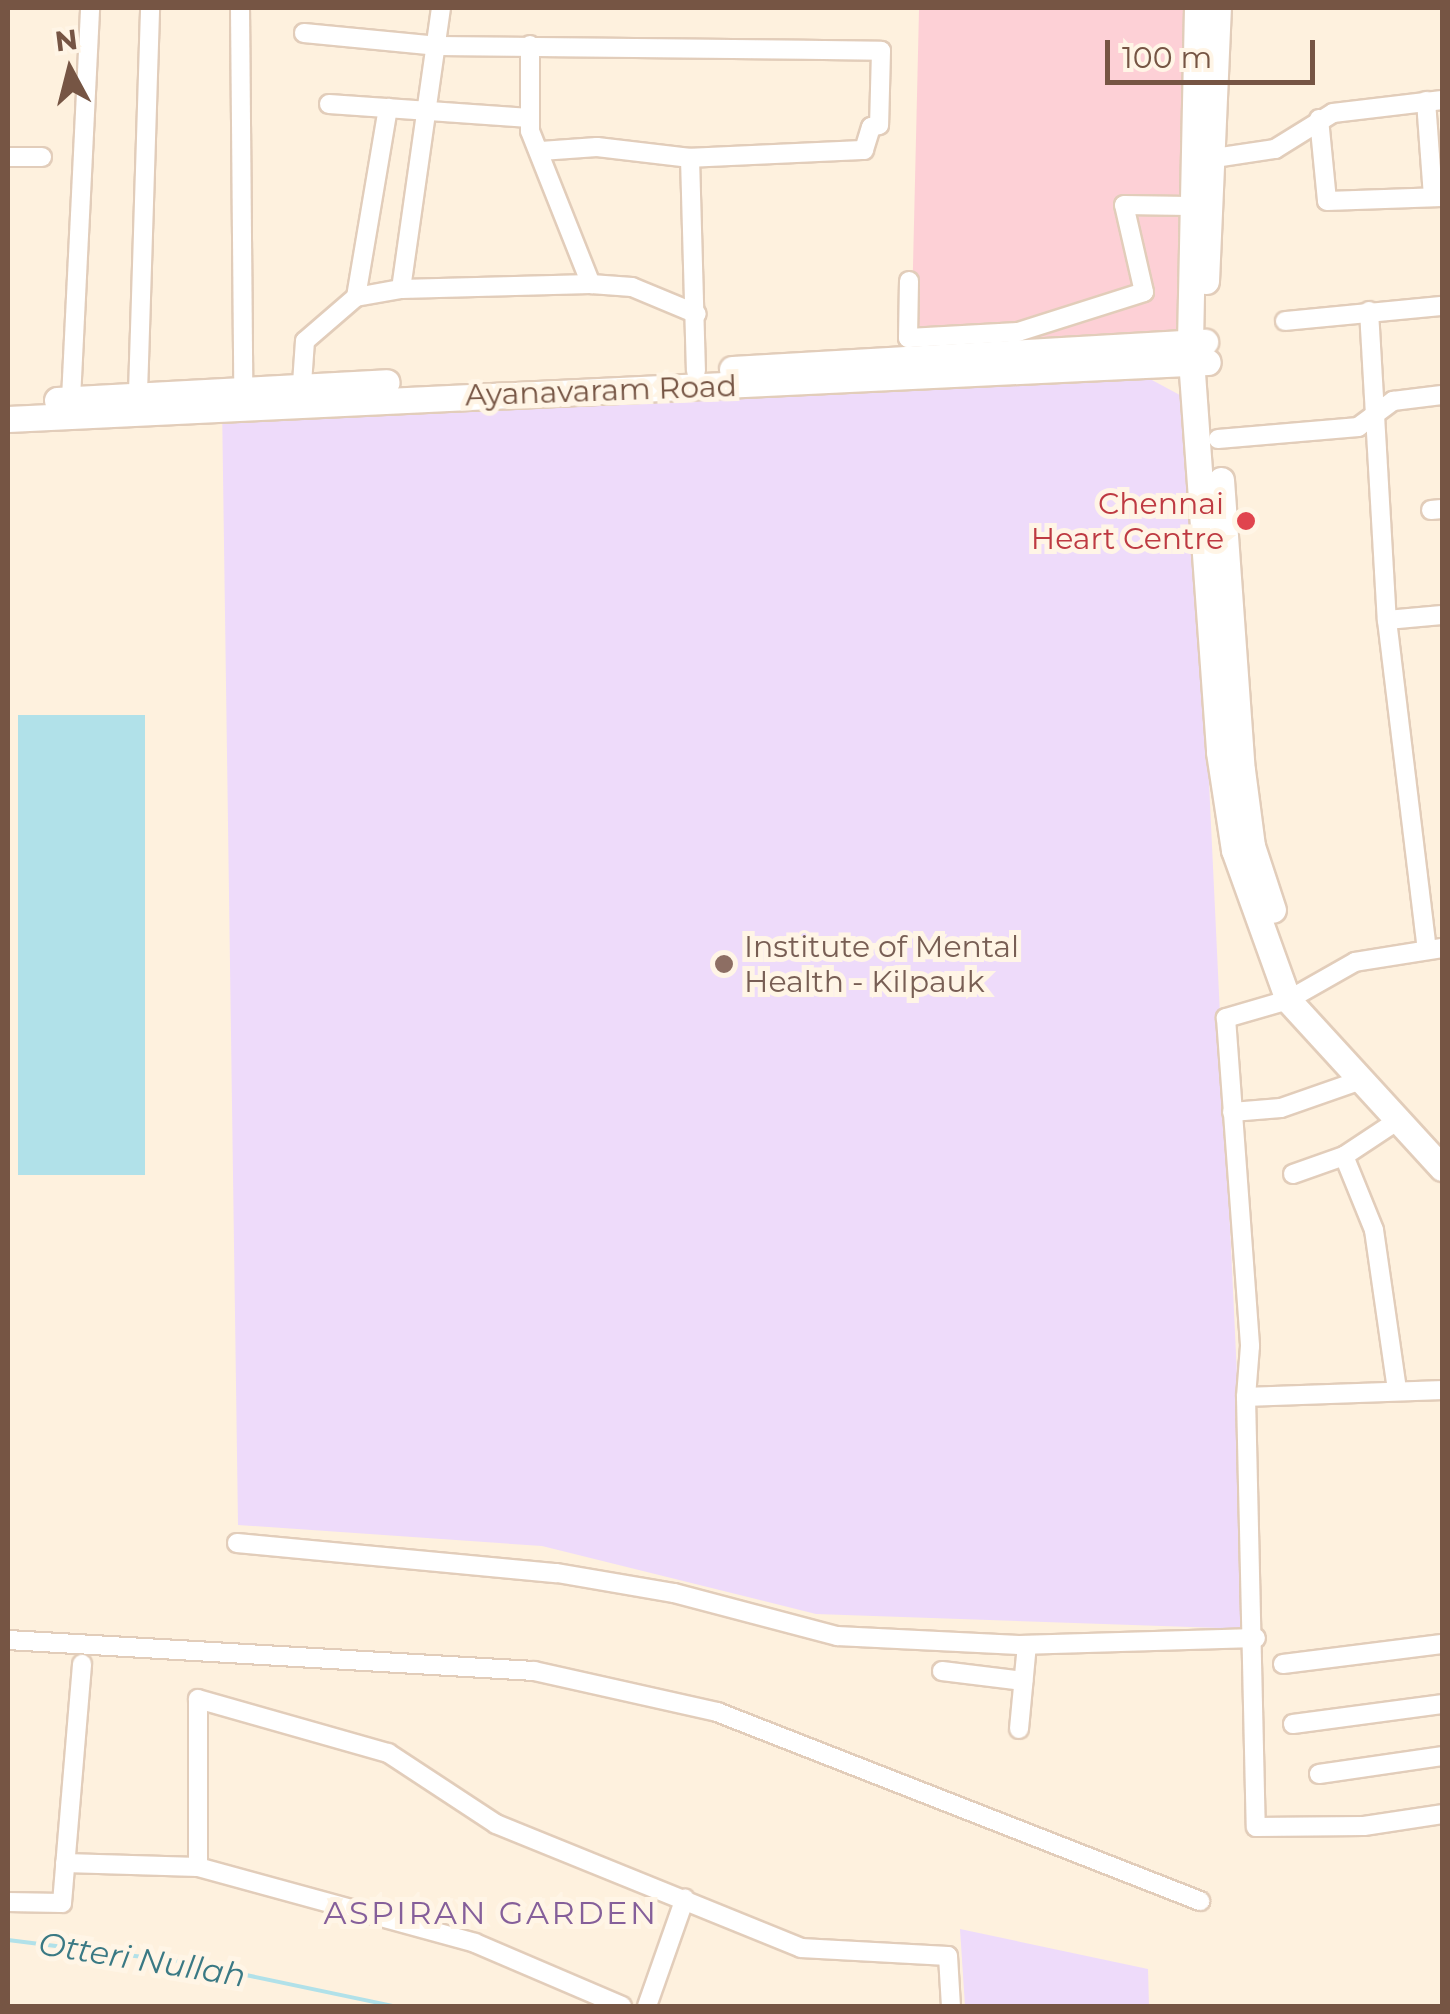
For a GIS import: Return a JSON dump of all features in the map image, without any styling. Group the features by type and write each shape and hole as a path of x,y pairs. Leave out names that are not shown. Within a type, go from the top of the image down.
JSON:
{"main road":[{"path":"1197,8 1189,206 1227,817 1294,995 1442,1168"},
{"path":"1218,8 1199,353 1218,439 1234,693 1252,846 1294,995 1442,1145"},
{"name":"Ayanavaram Road","path":"8,402 243,388 301,394 1199,353"},
{"name":"Ayanavaram Road","path":"8,419 301,394 696,372 1199,353"}],"street":[{"path":"71,399 90,8"},
{"path":"138,393 150,8"},
{"path":"240,8 243,388"},
{"path":"401,289 423,110 438,46 441,8"},
{"path":"304,33 438,46 530,44 880,51 879,125 872,127 864,150 690,158 597,147 541,151"},
{"path":"530,44 530,118 591,284"},
{"path":"1208,160 1275,149 1319,119 1434,101 1438,197 1327,200 1319,119"},
{"path":"329,104 530,118"},
{"path":"356,298 388,108"},
{"path":"8,156 42,157"},
{"path":"690,158 696,372"},
{"path":"909,280 908,338 1018,332 1144,292 1124,205 1189,206"},
{"path":"301,394 305,341 356,298 401,289 591,284 632,287 696,314"},
{"path":"1285,322 1442,306"},
{"path":"1369,311 1379,408 1387,620 1434,948 1355,962 1294,995 1226,1018 1248,1305 1246,1398 1256,1638 1256,1827 1364,1826 1442,1814"},
{"path":"1218,439 1358,427 1379,408 1406,396 1442,396"},
{"path":"1387,620 1442,615"},
{"path":"1232,1112 1281,1108 1364,1079"},
{"path":"1294,1174 1344,1156 1400,1119"},
{"path":"1344,1156 1374,1230 1397,1390"},
{"path":"1246,1398 1442,1390"},
{"path":"236,1542 557,1573 674,1593 838,1636 1027,1645 1256,1638"},
{"path":"8,1640 534,1672 718,1712 1200,1901"},
{"path":"1282,1664 1442,1644"},
{"path":"1019,1729 1027,1645"},
{"path":"8,1902 62,1903 82,1664"},
{"path":"942,1671 1023,1682"},
{"path":"198,1866 198,1700 388,1753 496,1824 800,1948 948,1956 951,2006"},
{"path":"1293,1724 1442,1704"},
{"path":"1320,1774 1442,1756"},
{"path":"65,1863 198,1866 474,1944 622,2006"},
{"path":"647,2006 685,1898"}],"shaded area":[{"path":"770,8 1187,8 1180,341 911,351 919,10"},
{"name":"Institute of Mental Health - Kilpauk","path":"1137,372 1191,401 1249,1629 816,1614 542,1546 238,1525 222,404"},
{"path":"960,1929 1148,1969 1149,2006 965,2006"}],"water":[{"path":"18,715 145,715 145,1175 18,1175"}],"waterway":[{"name":"Otteri Nullah","path":"8,1940 189,1963 393,2006"}],"place":[{"name":"Chennai Heart Centre","path":"1246,521"},
{"name":"Institute of Mental Health - Kilpauk","path":"724,964"}],"district":[{"name":"ASPIRAN GARDEN","path":"491,1913"}]}
